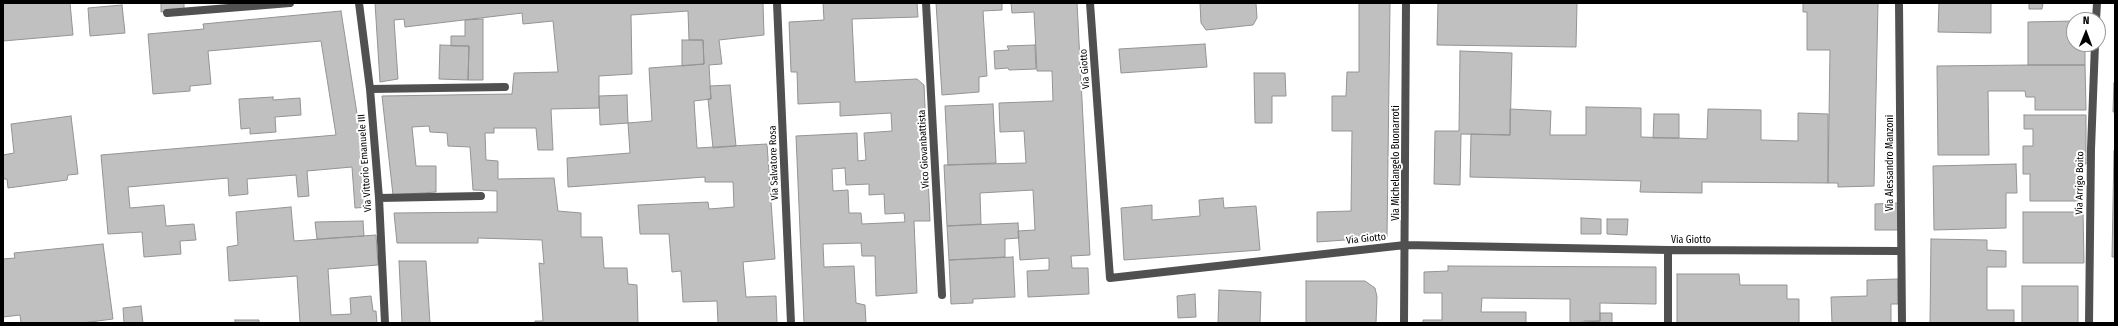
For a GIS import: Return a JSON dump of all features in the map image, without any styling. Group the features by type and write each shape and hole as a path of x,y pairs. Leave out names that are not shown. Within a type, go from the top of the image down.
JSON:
{"street":[{"path":"167,13 290,3"},
{"name":"Via Vittorio Emanuele III","path":"360,3 370,89 379,198 385,323"},
{"name":"Via Salvatore Rosa","path":"777,3 790,323"},
{"name":"Vico Giovanbattista","path":"926,3 942,295"},
{"name":"Via Giotto","path":"1090,3 1110,278 1405,245 1668,250 1900,251"},
{"name":"Via Michelangelo Buonarroti","path":"1404,323 1406,3"},
{"name":"Via Alessandro Manzoni","path":"1899,3 1900,251 1902,323"},
{"name":"Via Arrigo Boito","path":"2089,323 2091,149 2095,52"},
{"path":"370,89 505,87"},
{"path":"379,198 481,196"},
{"path":"1668,250 1668,323"}],"building":[{"path":"3,3 70,3 73,35 3,41"},
{"path":"161,3 184,3 184,10 161,12"},
{"path":"375,3 763,3 764,35 719,40 722,64 709,65 711,99 694,101 697,148 767,144 775,259 743,262 746,297 776,296 777,323 718,323 717,301 683,302 681,271 672,272 669,234 640,234 638,205 708,202 709,209 734,207 733,182 705,182 705,177 568,187 567,158 630,153 628,123 652,121 649,68 704,64 703,40 689,40 688,11 631,15 632,74 599,76 599,108 551,109 553,150 538,150 536,128 494,128 494,133 485,133 486,160 498,161 498,179 554,178 558,211 581,213 581,237 602,237 604,268 627,268 628,284 637,285 638,323 535,323 535,321 543,321 539,263 544,264 542,240 478,238 478,243 397,243 394,213 497,212 497,191 473,190 470,147 448,146 447,133 430,132 429,126 412,127 416,166 436,166 436,192 393,195 382,96 512,94 514,73 558,72 553,21 523,24 522,13 405,27 404,19 394,20 398,79 380,82"},
{"path":"823,3 917,3 918,17 852,19 855,82 917,79 924,85 930,221 914,221 917,293 876,296 875,256 862,256 861,243 823,244 824,267 854,266 856,303 865,305 866,323 804,323 796,136 857,133 858,161 866,160 864,133 892,131 891,113 840,116 840,102 798,104 797,72 791,72 789,22 824,20","holes":["845,168 846,185 869,184 869,195 884,194 885,214 904,213 905,222 862,224 861,213 849,213 848,190 833,191 832,169"]},
{"path":"936,3 1002,3 1002,10 983,11 987,76 979,77 979,92 942,95"},
{"path":"1011,3 1077,3 1090,255 1071,256 1072,268 1088,268 1089,294 1028,297 1027,271 1049,270 1049,258 1020,260 1018,231 1035,230 1033,190 980,193 981,224 947,226 944,165 1026,163 1024,131 1000,132 999,103 1053,101 1052,71 1037,71 1034,12 1012,13"},
{"path":"1200,3 1256,3 1257,18 1253,25 1206,30 1201,23"},
{"path":"1359,3 1390,3 1387,237 1317,242 1317,212 1351,211 1352,131 1332,131 1332,96 1346,96 1347,72 1359,72"},
{"path":"1438,3 1577,3 1576,47 1437,45"},
{"path":"1803,3 1878,3 1874,186 1838,187 1838,183 1828,183 1830,50 1807,50 1807,12 1803,12"},
{"path":"1939,3 1991,3 1991,33 1938,32"},
{"path":"2029,3 2043,3 2042,9 2029,9"},
{"path":"122,5 125,33 90,36 88,8"},
{"path":"341,11 365,165 368,207 355,208 352,167 307,171 309,196 298,197 296,175 247,179 248,194 229,196 228,178 128,187 130,208 164,205 166,226 194,224 196,240 180,241 181,254 144,257 142,232 108,234 101,155 336,135 321,41 208,51 211,84 190,86 190,91 153,94 148,34 204,29 203,24"},
{"path":"483,19 483,80 468,80 469,46 451,46 451,36 465,36 465,20"},
{"path":"2066,21 2066,52 2085,52 2085,65 2028,65 2028,22"},
{"path":"682,40 703,40 704,64 682,66"},
{"path":"1205,44 1207,67 1121,73 1119,49"},
{"path":"440,45 469,46 468,80 439,79"},
{"path":"1035,45 1036,69 995,69 994,51 1009,50 1007,46"},
{"path":"1460,51 1512,53 1510,135 1461,134 1460,185 1434,184 1435,131 1459,131"},
{"path":"2085,65 2086,110 2035,110 2035,97 2026,97 2025,91 1988,91 1989,155 1938,155 1937,66"},
{"path":"1254,73 1285,73 1286,96 1272,96 1272,123 1255,123"},
{"path":"2114,83 2115,112 2113,112"},
{"path":"730,85 736,146 713,148 708,99 711,99 710,86"},
{"path":"627,95 628,123 600,125 599,96"},
{"path":"273,97 273,100 300,98 301,115 275,117 276,132 250,134 250,128 241,129 239,99"},
{"path":"993,104 996,163 948,165 945,106"},
{"path":"1586,107 1641,108 1641,137 1707,139 1708,109 1761,110 1761,140 1798,141 1798,113 1828,114 1828,183 1702,182 1702,193 1640,192 1641,181 1470,177 1471,134 1510,135 1510,109 1551,111 1550,135 1586,135"},
{"path":"1654,114 1679,114 1679,138 1653,138"},
{"path":"2024,115 2086,115 2086,164 2081,164 2081,201 2030,201 2030,174 2023,174 2023,146 2033,146 2033,129 2024,129"},
{"path":"71,116 78,174 68,175 67,180 8,188 7,179 3,179 3,155 14,153 11,124"},
{"path":"2114,151 2115,257 2112,257"},
{"path":"2016,164 2017,193 2006,193 2006,228 1934,230 1933,166"},
{"path":"1223,198 1224,208 1256,206 1260,250 1124,260 1121,208 1152,205 1152,220 1200,216 1199,200"},
{"path":"1899,203 1899,230 1875,230 1875,204"},
{"path":"291,207 294,241 376,235 378,265 328,269 331,315 351,314 350,298 371,296 373,311 376,311 377,323 300,323 297,276 229,281 227,247 238,245 236,212"},
{"path":"2023,212 2083,212 2084,263 2023,263"},
{"path":"1581,218 1601,219 1601,234 1581,234"},
{"path":"1607,219 1628,219 1627,235 1607,234"},
{"path":"363,221 364,236 317,239 315,222"},
{"path":"1018,223 1019,238 1005,239 1005,257 949,260 947,226"},
{"path":"1931,239 1987,240 1987,250 2006,251 2006,267 1987,267 1987,310 2014,310 2014,323 1930,323"},
{"path":"103,244 113,319 82,323 21,323 20,315 3,317 3,259 15,258 14,253"},
{"path":"1013,257 1015,297 973,299 973,303 951,304 949,260"},
{"path":"399,261 426,261 430,323 402,323"},
{"path":"1448,266 1656,267 1656,304 1600,303 1600,321 1570,323 1570,299 1482,298 1481,312 1526,312 1526,323 1423,323 1423,320 1442,320 1442,293 1424,293 1424,272 1448,271"},
{"path":"1677,274 1739,274 1740,285 1787,285 1787,299 1799,299 1799,323 1677,323"},
{"path":"1898,279 1898,304 1891,304 1891,323 1832,323 1831,297 1867,296 1867,280"},
{"path":"1306,281 1365,281 1375,288 1377,297 1376,323 1306,323"},
{"path":"2022,286 2078,286 2078,323 2022,323"},
{"path":"1219,290 1261,292 1260,323 1218,323"},
{"path":"1195,294 1196,317 1178,318 1177,296"},
{"path":"141,306 143,323 124,323 123,308"},
{"path":"1600,313 1612,313 1612,323 1584,323 1584,321 1600,321"},
{"path":"235,320 259,320 259,323 235,323"}]}
